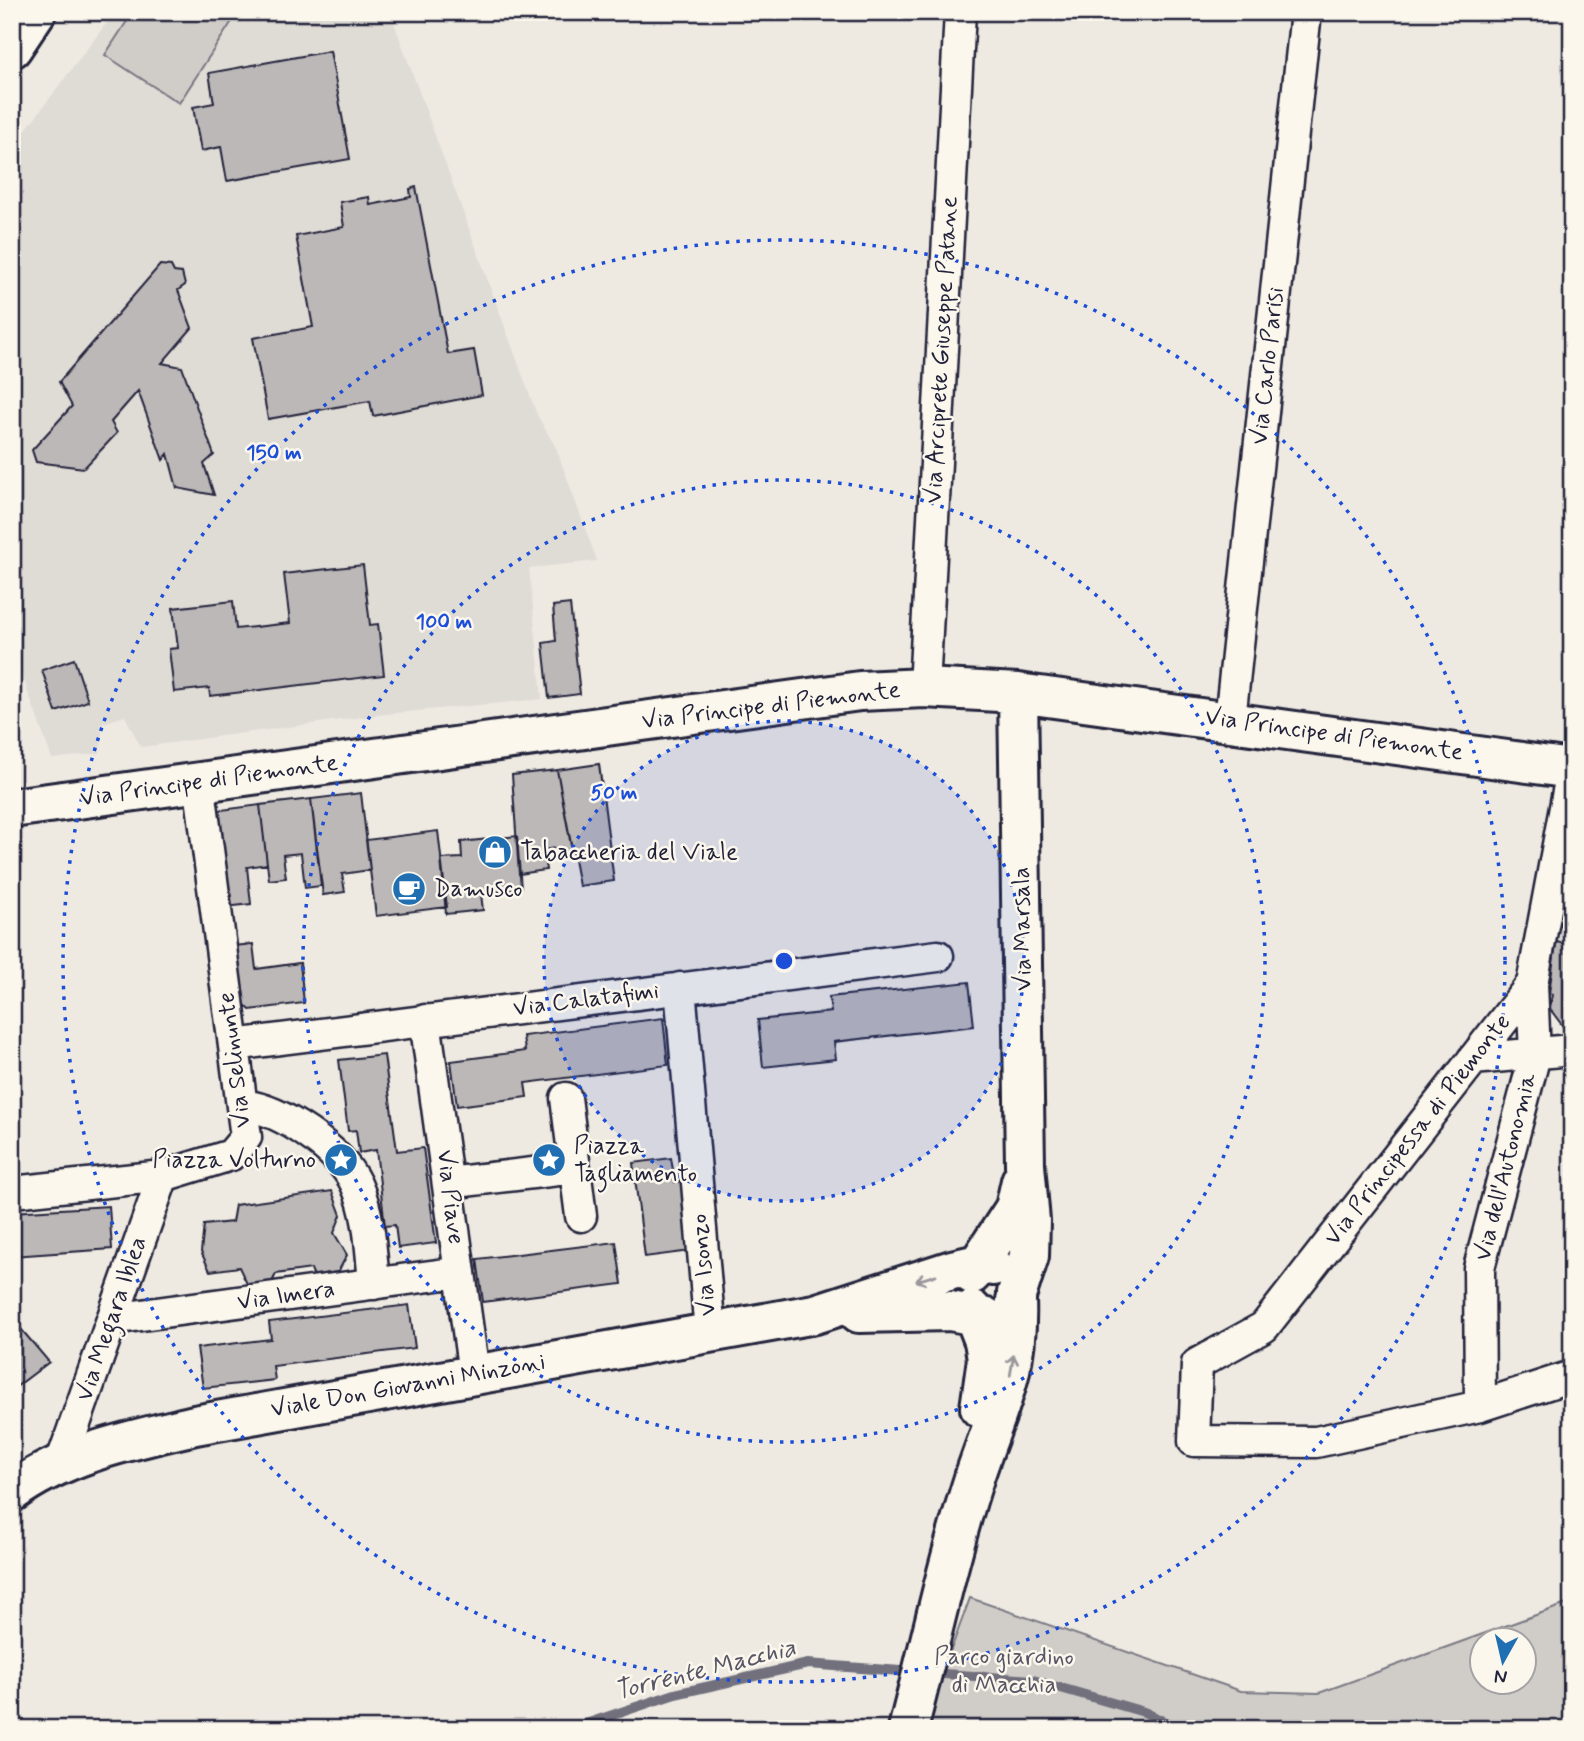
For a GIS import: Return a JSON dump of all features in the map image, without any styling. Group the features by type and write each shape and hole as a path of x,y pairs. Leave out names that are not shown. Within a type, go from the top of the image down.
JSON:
{"main road":[{"path":"12,48 36,12"},
{"name":"Via Principe di Piemonte","path":"12,808 860,691 923,688 1018,693 1572,769"},
{"name":"Via Marsala","path":"989,1293 1025,1165 1018,693"},
{"path":"815,1314 928,1311 989,1293"},
{"path":"815,1314 989,1293"},
{"path":"908,1729 971,1493 1008,1388 1017,1334 989,1293"},
{"name":"Viale Don Giovanni Minzoni","path":"12,1492 61,1463 126,1441 195,1425 815,1314"}],"street":[{"name":"Via Arciprete Giuseppe Patane","path":"923,688 960,12"},
{"name":"Via Carlo Parisi","path":"1230,720 1306,12"},
{"name":"Via Principessa di Piemonte","path":"1480,1406 1316,1442 1194,1441 1197,1364 1264,1327 1532,984 1572,769"},
{"name":"Via Selinunte","path":"12,1192 163,1176 231,1155 246,1137 244,1105 199,782"},
{"name":"Via Calatafimi","path":"234,1045 938,956"},
{"name":"Via dell'Autonomia","path":"1480,1406 1479,1268 1535,1055 1532,984"},
{"name":"Via Isonzo","path":"680,988 710,1332"},
{"name":"Via Piave","path":"425,1020 474,1374"},
{"path":"1473,1059 1572,1050"},
{"path":"566,1098 581,1216"},
{"path":"244,1105 282,1117 310,1135 337,1158 355,1182 367,1219 374,1284"},
{"path":"448,1183 575,1168"},
{"name":"Via Megara Iblea","path":"61,1463 163,1176"},
{"name":"Via Imera","path":"112,1320 460,1272"},
{"path":"1480,1406 1572,1376"}],"shaded area":[{"path":"115,12 390,12 537,415 556,448 597,561 529,568 542,699 385,714 141,747 125,716 103,723 100,753 52,759 12,647 12,148"},
{"path":"1567,889 1572,889 1572,1028 1565,1029 1550,1009 1552,994 1549,993"}],"green space":[{"path":"133,12 238,12 179,103 105,55"},
{"name":"Parco giardino di Macchia","path":"970,1598 1241,1691 1319,1693 1468,1639 1468,1696 1538,1696 1538,1626 1505,1626 1572,1602 1572,1729 926,1729 935,1693"}],"building":[{"path":"330,51 350,159 227,181 221,147 201,151 193,107 214,103 209,73"},
{"path":"416,187 448,354 474,350 482,395 373,416 370,401 268,419 253,338 313,327 296,236 344,227 340,202 369,197 370,205 411,197 410,189"},
{"path":"160,265 171,266 174,272 182,273 185,285 178,290 192,328 162,363 182,367 214,455 204,464 214,495 177,488 168,454 163,460 138,391 111,422 117,433 84,468 36,462 32,450 72,406 59,382"},
{"path":"363,565 370,625 378,624 384,675 210,696 209,688 174,692 169,649 178,648 173,608 233,601 236,629 290,623 284,574"},
{"path":"570,604 580,694 549,698 543,643 556,641 553,606"},
{"path":"74,659 88,701 56,712 42,670"},
{"path":"599,764 614,881 579,886 557,770"},
{"path":"557,770 572,851 563,853 562,847 543,850 546,870 519,874 512,775"},
{"path":"361,793 370,870 342,874 345,892 323,895 311,799"},
{"path":"311,799 321,886 305,888 301,853 283,855 286,878 269,880 260,805"},
{"path":"260,805 267,864 247,867 251,904 226,907 213,811"},
{"name":"Damusco","path":"438,831 447,907 376,916 366,840"},
{"path":"517,836 521,889 481,894 483,910 446,914 441,859 462,858 461,842"},
{"path":"1556,942 1572,945 1572,1028 1565,1029 1550,1009 1552,994 1549,993"},
{"path":"253,944 256,969 300,963 304,1003 250,1010 243,1003 234,946"},
{"path":"969,982 974,1026 834,1042 836,1059 763,1067 758,1020 831,1012 829,997"},
{"path":"663,1018 668,1065 525,1083 527,1097 457,1106 451,1061 525,1051 523,1036"},
{"path":"384,1055 397,1151 423,1148 436,1243 398,1248 395,1225 385,1226 376,1150 359,1153 356,1130 348,1131 339,1060"},
{"path":"671,1158 675,1182 682,1181 691,1251 645,1257 633,1163"},
{"path":"332,1191 341,1215 334,1233 347,1255 338,1272 314,1276 311,1269 276,1274 272,1282 248,1286 239,1267 210,1271 201,1252 204,1225 232,1222 235,1205"},
{"path":"109,1206 112,1249 12,1256 12,1212"},
{"path":"616,1242 622,1284 483,1302 477,1259"},
{"path":"409,1305 415,1348 273,1366 275,1380 203,1388 197,1348 271,1339 269,1322"},
{"path":"21,1329 49,1362 12,1390 12,1336"}],"waterway":[{"name":"Torrente Macchia","path":"571,1729 675,1694 808,1664 914,1672"},
{"name":"Torrente Macchia","path":"929,1673 1033,1680 1144,1712 1179,1729"}],"place":[{"name":"Tabaccheria del Viale","path":"495,852"},
{"name":"Damusco","path":"409,889"},
{"name":"Piazza Volturno","path":"341,1160"},
{"name":"Piazza Tagliamento","path":"549,1160"}]}
